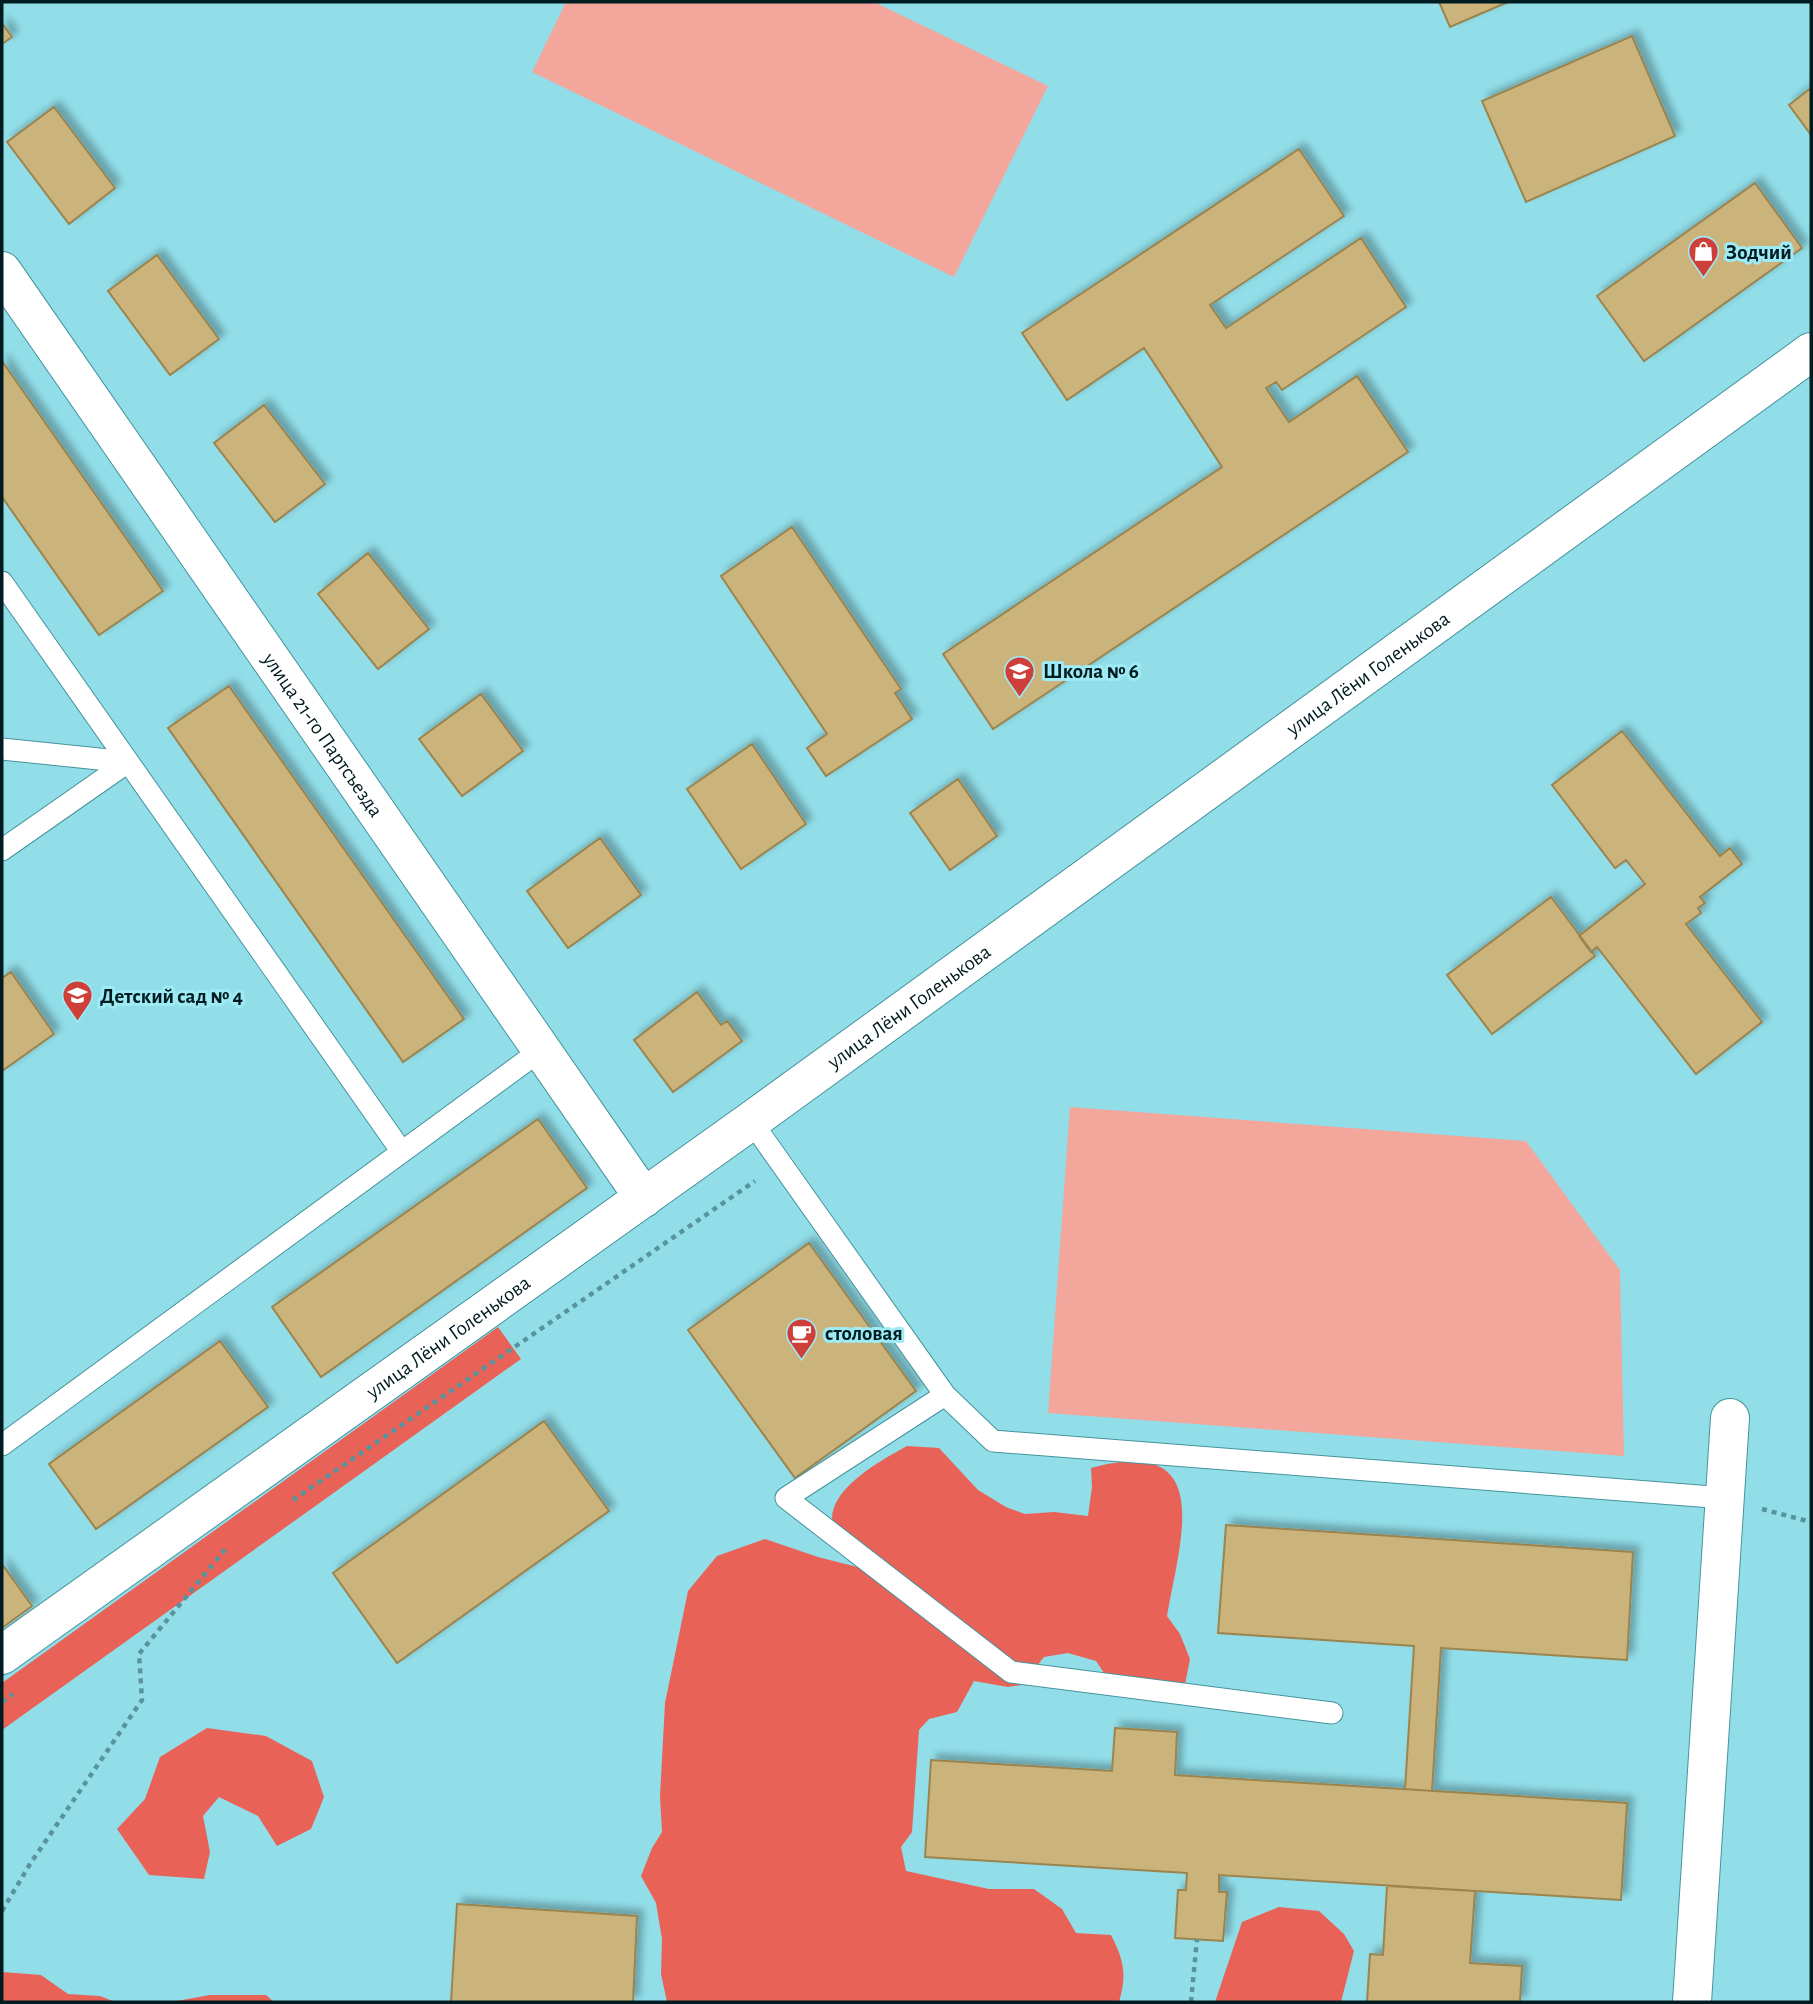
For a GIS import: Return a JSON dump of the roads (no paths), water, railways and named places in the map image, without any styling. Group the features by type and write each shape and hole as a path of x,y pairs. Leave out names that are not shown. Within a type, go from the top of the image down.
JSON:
{"street":[{"name":"улица 21-го Партсъезда","path":"2,271 644,1199"},
{"name":"улица Лёни Голенькова","path":"2,1655 644,1199 1811,352"},
{"path":"1692,2002 1730,1418"}],"lane":[{"path":"2,582 402,1153"},
{"path":"2,749 128,762"},
{"path":"2,850 128,762"},
{"path":"2,1445 541,1050"},
{"path":"751,1121 945,1395 993,1441 1725,1498"},
{"path":"945,1395 786,1498 1011,1672 1332,1713"}],"place":[{"name":"Зодчий","path":"1703,279"},
{"name":"Школа № 6","path":"1020,698"},
{"name":"Детский сад № 4","path":"77,1023"},
{"name":"столовая","path":"802,1360"}]}
